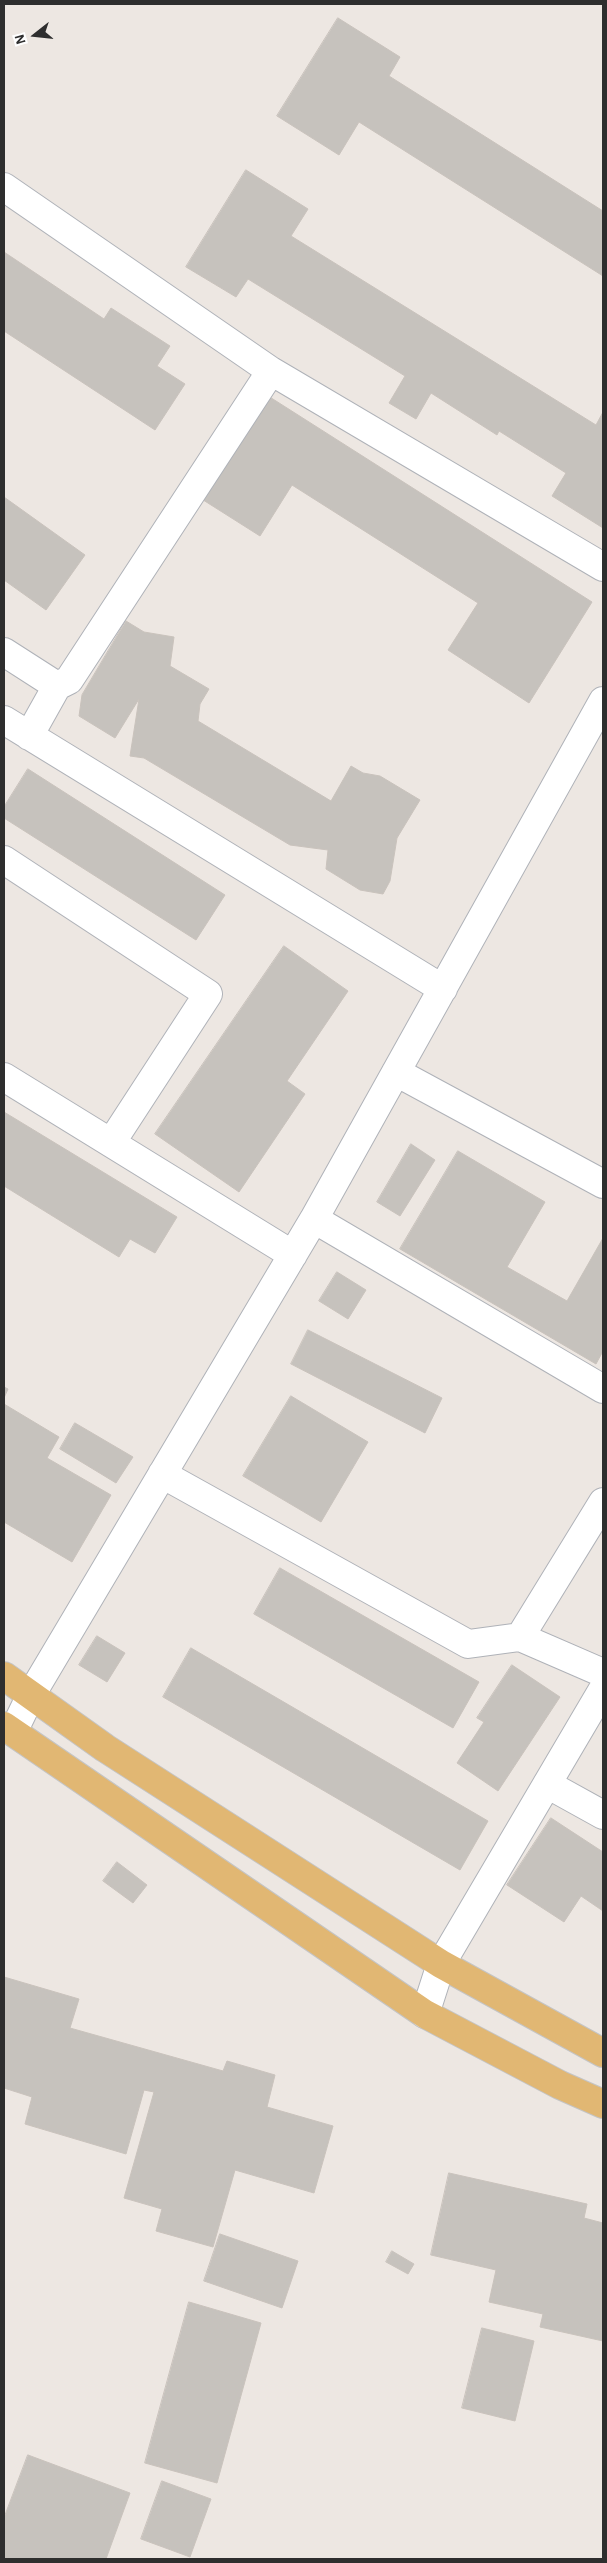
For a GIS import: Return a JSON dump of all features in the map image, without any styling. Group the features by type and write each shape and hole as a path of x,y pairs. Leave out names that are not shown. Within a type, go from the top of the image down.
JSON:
{"main road":[{"path":"4,1676 105,1748 441,1964 603,2053"},
{"path":"8,1729 425,2014 560,2085 603,2104"}],"street":[{"path":"4,187 272,371 603,568"},
{"path":"29,736 57,686 69,680 272,371"},
{"path":"4,652 57,686"},
{"path":"8,1729 314,1219 603,701"},
{"path":"4,720 443,989"},
{"path":"4,860 208,994 110,1143"},
{"path":"396,1072 603,1184"},
{"path":"4,1077 293,1255"},
{"path":"314,1219 603,1389"},
{"path":"162,1474 468,1644 520,1637 603,1673"},
{"path":"520,1637 603,1502"},
{"path":"425,2014 441,1964 603,1689"},
{"path":"547,1784 603,1816"}],"building":[{"path":"338,18 400,57 389,76 603,211 603,276 359,122 339,155 277,116"},
{"path":"246,170 308,209 291,236 596,425 603,412 603,528 552,496 566,473 499,431 497,435 431,393 416,419 389,403 405,376 248,279 236,297 186,267"},
{"path":"4,252 104,319 111,308 170,346 157,366 185,384 155,430 4,331"},
{"path":"265,394 592,602 529,703 448,650 478,603 292,485 260,536 200,498"},
{"path":"4,497 85,555 46,610 4,580"},
{"path":"126,621 144,632 174,637 170,666 209,689 200,704 198,721 331,801 351,766 363,773 380,776 420,800 397,838 390,881 383,894 360,890 326,869 328,850 290,845 144,758 130,756 139,699 115,738 79,716 82,695"},
{"path":"28,769 225,895 196,940 4,818 4,807"},
{"path":"284,946 348,991 287,1081 305,1094 239,1192 155,1134"},
{"path":"4,1112 177,1217 155,1253 130,1239 119,1257 4,1186"},
{"path":"411,1144 435,1160 400,1216 377,1202"},
{"path":"458,1151 545,1202 507,1267 567,1301 603,1238 603,1351 596,1364 400,1249"},
{"path":"337,1272 366,1290 348,1319 319,1301"},
{"path":"308,1330 442,1398 425,1433 291,1364"},
{"path":"4,1387 8,1389 4,1398"},
{"path":"291,1396 368,1442 321,1522 243,1476"},
{"path":"4,1404 59,1437 47,1458 111,1495 72,1562 4,1522"},
{"path":"75,1423 133,1457 116,1483 60,1449"},
{"path":"280,1568 479,1682 453,1728 254,1614"},
{"path":"97,1636 125,1653 107,1682 79,1665"},
{"path":"191,1648 488,1821 460,1870 163,1697"},
{"path":"512,1665 560,1697 498,1791 457,1763 484,1722 477,1718"},
{"path":"551,1818 603,1852 603,1911 581,1896 564,1922 507,1885"},
{"path":"117,1862 147,1885 133,1903 103,1881"},
{"path":"4,1977 79,1999 70,2028 223,2071 227,2061 275,2075 267,2107 333,2126 314,2193 235,2170 213,2247 156,2231 162,2209 124,2198 154,2092 144,2090 126,2154 25,2124 32,2097 4,2088"},
{"path":"449,2173 587,2204 584,2218 603,2223 603,2341 540,2327 543,2314 489,2302 496,2270 431,2255"},
{"path":"220,2234 298,2261 282,2308 204,2281"},
{"path":"392,2251 414,2264 408,2274 386,2262"},
{"path":"189,2302 261,2323 217,2483 145,2463"},
{"path":"482,2328 534,2341 515,2421 462,2408"},
{"path":"28,2455 130,2493 106,2559 4,2559 4,2518"},
{"path":"162,2481 211,2499 190,2557 141,2539"}]}
